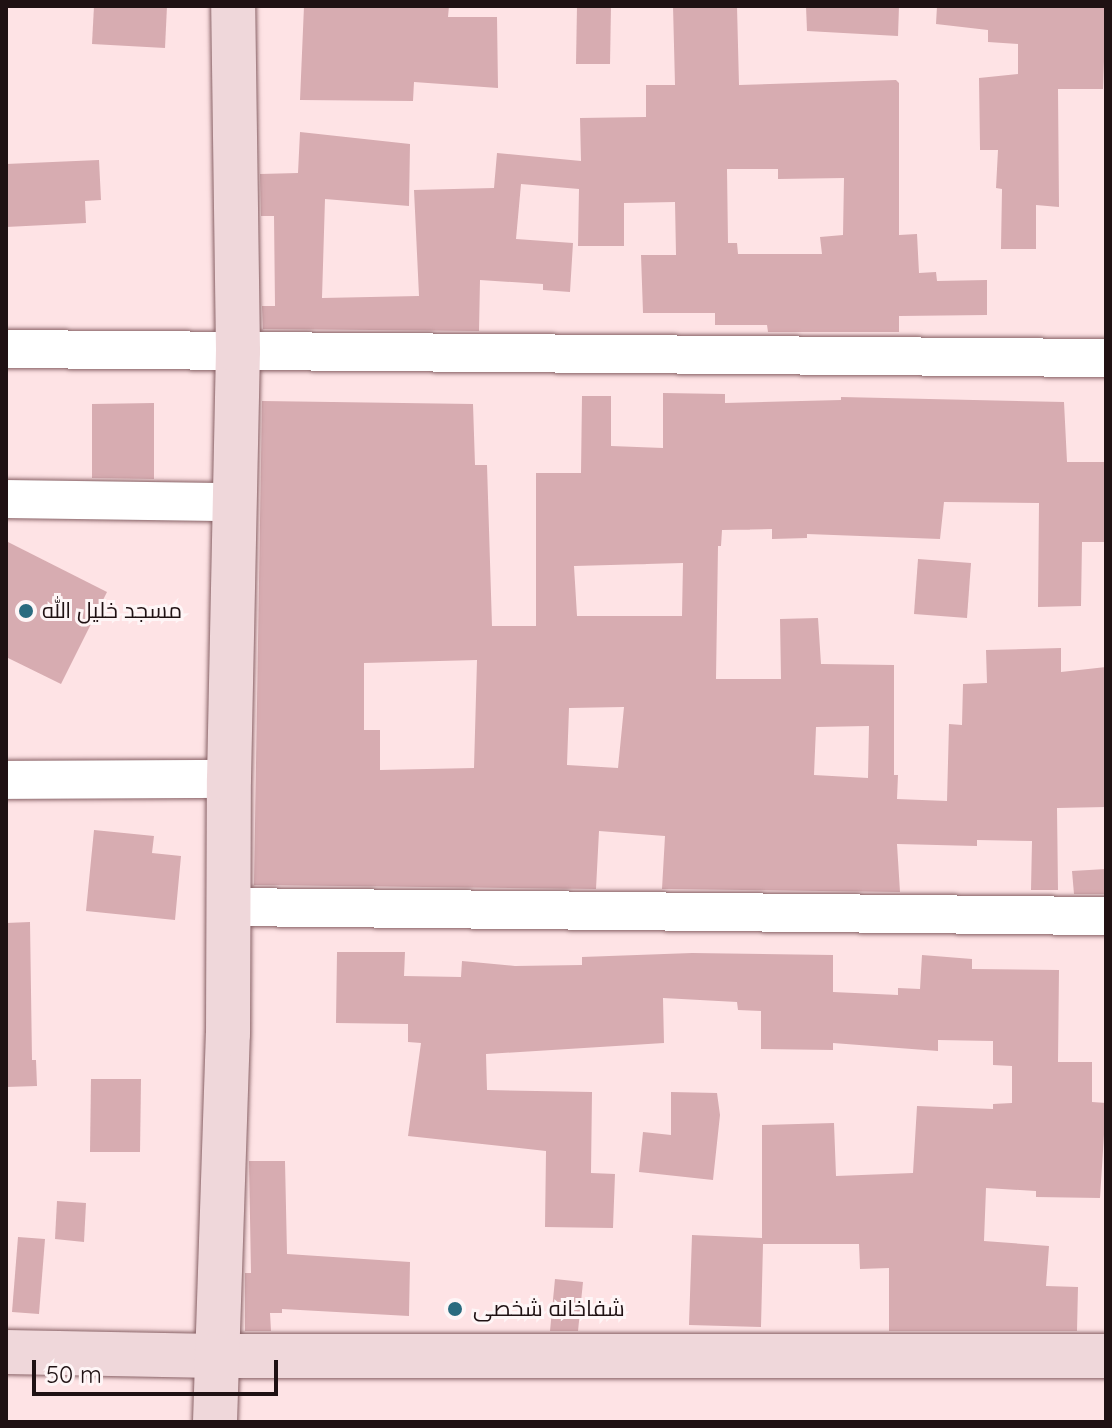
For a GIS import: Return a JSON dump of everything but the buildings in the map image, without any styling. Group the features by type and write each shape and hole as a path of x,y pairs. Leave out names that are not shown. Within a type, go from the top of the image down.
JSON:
{"street":[{"path":"215,1422 228,1034 229,779 238,351 233,6"},
{"path":"6,349 1106,358"},
{"path":"6,499 235,502"},
{"path":"6,780 229,779"},
{"path":"228,907 1106,916"},
{"path":"6,1352 216,1356 1106,1356"}],"place":[{"name":"مسجد خلیل الله","path":"26,611"},
{"name":"شفاخانه شخصی","path":"455,1309"}]}
